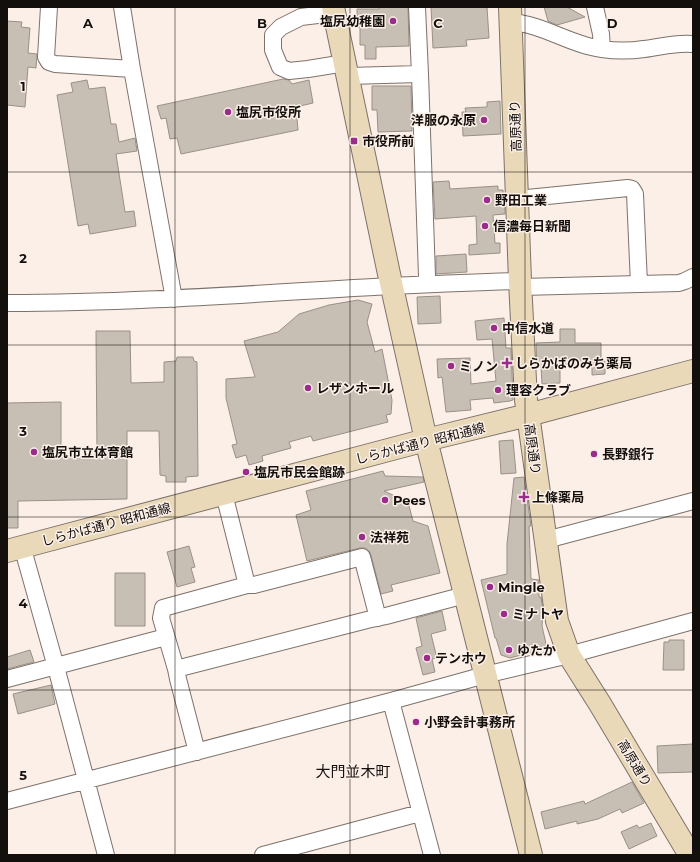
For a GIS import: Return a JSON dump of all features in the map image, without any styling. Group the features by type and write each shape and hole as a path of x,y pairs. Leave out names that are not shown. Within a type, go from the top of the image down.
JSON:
{"street":[{"path":"49,7 46,57 49,62 55,64 132,69"},
{"path":"122,7 174,299"},
{"path":"417,7 427,276"},
{"path":"595,7 601,34 602,49"},
{"path":"420,74 346,70 308,69 289,71 280,67 273,50 273,35 281,27 301,17 334,10 346,70 392,286 426,440 531,855"},
{"path":"510,15 520,23 586,46 602,49 634,50 674,44 693,44"},
{"name":"高原通り","path":"510,15 526,400 557,621 569,655 690,855"},
{"path":"517,199 628,188 632,189 635,194 639,284"},
{"path":"7,303 174,299 392,286 639,284 679,282 693,277"},
{"name":"しらかば通り 昭和通線","path":"15,548 693,371"},
{"path":"224,494 248,585"},
{"path":"546,540 693,501"},
{"path":"15,548 56,667 85,781 106,855"},
{"path":"196,752 176,669 161,618 163,608 362,556 378,618"},
{"path":"176,669 465,595"},
{"path":"7,801 485,675 569,655 693,621"},
{"path":"7,679 166,637"},
{"path":"391,701 432,855"},
{"path":"263,855 420,813"}],"building":[{"path":"379,7 408,7 409,46 376,47 376,59 365,59 365,45 360,45 360,27 357,27 357,9 379,9"},
{"path":"431,7 487,7 489,38 466,40 467,46 433,48"},
{"path":"544,7 567,7 585,17 557,25 548,21"},
{"path":"7,21 22,22 21,27 30,28 28,53 37,54 36,68 28,67 25,107 7,105"},
{"name":"塩尻市役所","path":"283,79 289,80 292,84 309,80 313,103 296,107 298,130 181,154 177,138 170,139 166,118 161,119 157,106"},
{"path":"87,80 89,89 105,87 111,124 116,124 119,142 135,138 137,151 116,154 125,212 134,211 136,226 90,234 88,224 78,226 57,95 73,92 71,83"},
{"path":"372,86 411,86 412,131 378,132 377,110 372,110"},
{"path":"500,101 501,134 463,136 462,112 466,112 465,108 487,107 487,102"},
{"path":"449,181 450,189 498,186 498,190 503,190 505,214 493,215 495,243 500,243 500,253 469,255 469,245 477,244 476,216 435,219 433,182"},
{"path":"466,254 467,272 436,274 436,256"},
{"path":"440,296 441,323 418,324 417,297"},
{"name":"レザンホール","path":"358,300 372,304 367,322 375,352 382,349 392,400 391,414 386,415 388,422 313,441 311,436 289,442 291,448 262,456 263,461 249,465 246,455 236,458 232,445 237,444 226,398 226,379 255,377 244,341 278,332 299,314 329,305"},
{"path":"504,318 506,348 511,348 513,400 494,403 493,398 470,400 471,410 446,412 442,377 438,378 437,359 470,358 471,384 496,381 492,339 477,340 475,321"},
{"path":"560,329 575,329 575,343 601,343 601,361 605,361 605,374 592,375 592,365 560,366 560,383 542,384 541,367 537,367 536,343 560,342"},
{"path":"96,331 130,331 131,383 164,382 164,362 176,361 177,357 193,357 194,361 197,362 198,476 186,477 186,482 166,482 166,476 160,475 159,431 127,431 127,499 18,501 18,528 7,528 7,403 61,402 61,457 97,455"},
{"path":"513,440 516,473 501,474 499,441"},
{"path":"383,471 385,476 423,477 424,482 384,491 408,502 413,521 428,526 440,573 391,585 393,591 381,594 371,555 365,548 307,561 296,515 311,510 306,491"},
{"path":"524,477 531,526 529,526 531,579 539,580 539,597 541,597 543,610 542,626 547,648 510,658 501,655 495,638 481,580 507,574 507,544 514,478"},
{"path":"189,546 195,567 191,568 195,582 177,587 167,552"},
{"path":"115,573 145,573 145,626 115,626"},
{"path":"442,611 446,630 431,634 437,658 432,659 435,672 423,675 416,648 422,646 416,618"},
{"path":"669,640 684,640 684,670 663,670 664,642 669,642"},
{"path":"30,650 34,662 7,669 7,657"},
{"path":"51,685 55,704 18,714 13,694"},
{"path":"693,744 693,772 658,773 657,746"},
{"path":"632,782 644,803 622,813 620,809 598,819 577,824 577,821 545,829 541,812 584,801 585,804"},
{"path":"651,823 657,836 629,849 621,832 637,825 639,828"}],"place":[{"name":"塩尻幼稚園","path":"393,21"},
{"name":"塩尻市役所","path":"228,112"},
{"name":"洋服の永原","path":"484,120"},
{"name":"市役所前","path":"354,141"},
{"name":"野田工業","path":"487,200"},
{"name":"信濃毎日新聞","path":"485,226"},
{"name":"中信水道","path":"494,328"},
{"name":"しらかばのみち薬局","path":"507,363"},
{"name":"ミノン","path":"451,366"},
{"name":"レザンホール","path":"308,388"},
{"name":"理容クラブ","path":"498,390"},
{"name":"塩尻市立体育館","path":"34,452"},
{"name":"長野銀行","path":"594,454"},
{"name":"塩尻市民会館跡","path":"246,472"},
{"name":"上條薬局","path":"524,497"},
{"name":"Pees","path":"385,500"},
{"name":"法祥苑","path":"362,537"},
{"name":"Mingle","path":"490,587"},
{"name":"ミナトヤ","path":"504,614"},
{"name":"ゆたか","path":"509,650"},
{"name":"テンホウ","path":"427,658"},
{"name":"小野会計事務所","path":"416,722"}],"district":[{"name":"大門並木町","path":"353,772"}]}
